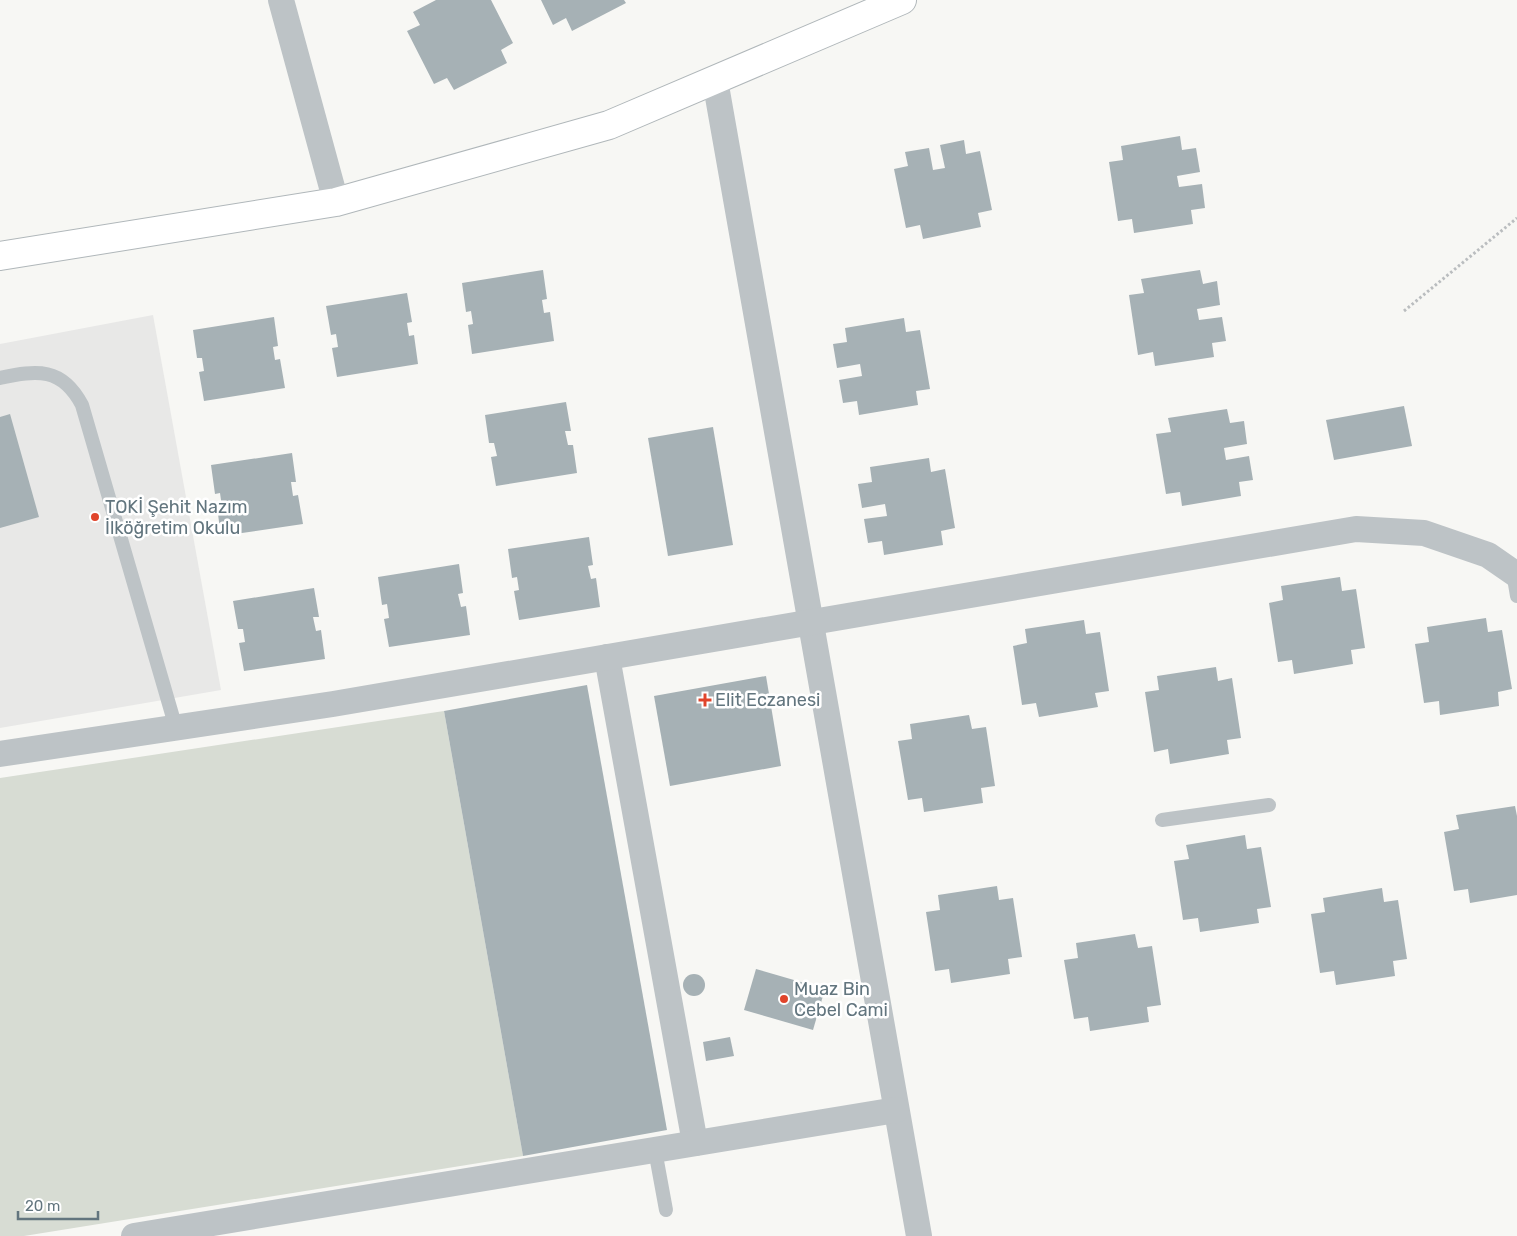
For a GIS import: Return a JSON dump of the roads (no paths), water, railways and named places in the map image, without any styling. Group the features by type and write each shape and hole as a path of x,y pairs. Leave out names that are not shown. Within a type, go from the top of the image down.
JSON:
{"street":[{"path":"0,256 336,202 609,125 902,0"},
{"path":"286,2 336,202"},
{"path":"715,80 919,1236"},
{"path":"0,754 333,704 1356,529 1424,533 1488,555 1515,581"},
{"path":"607,657 695,1143"},
{"path":"134,1236 896,1110"}],"lane":[{"path":"0,378 24,372 47,374 58,378 68,385 82,405 176,728"},
{"path":"1162,820 1270,805"},
{"path":"655,1150 666,1210"}],"place":[{"name":"TOKİ Şehit Nazım İlköğretim Okulu","path":"95,517"},
{"name":"Elit Eczanesi","path":"705,700"},
{"name":"Muaz Bin Cebel Cami","path":"784,999"}]}
